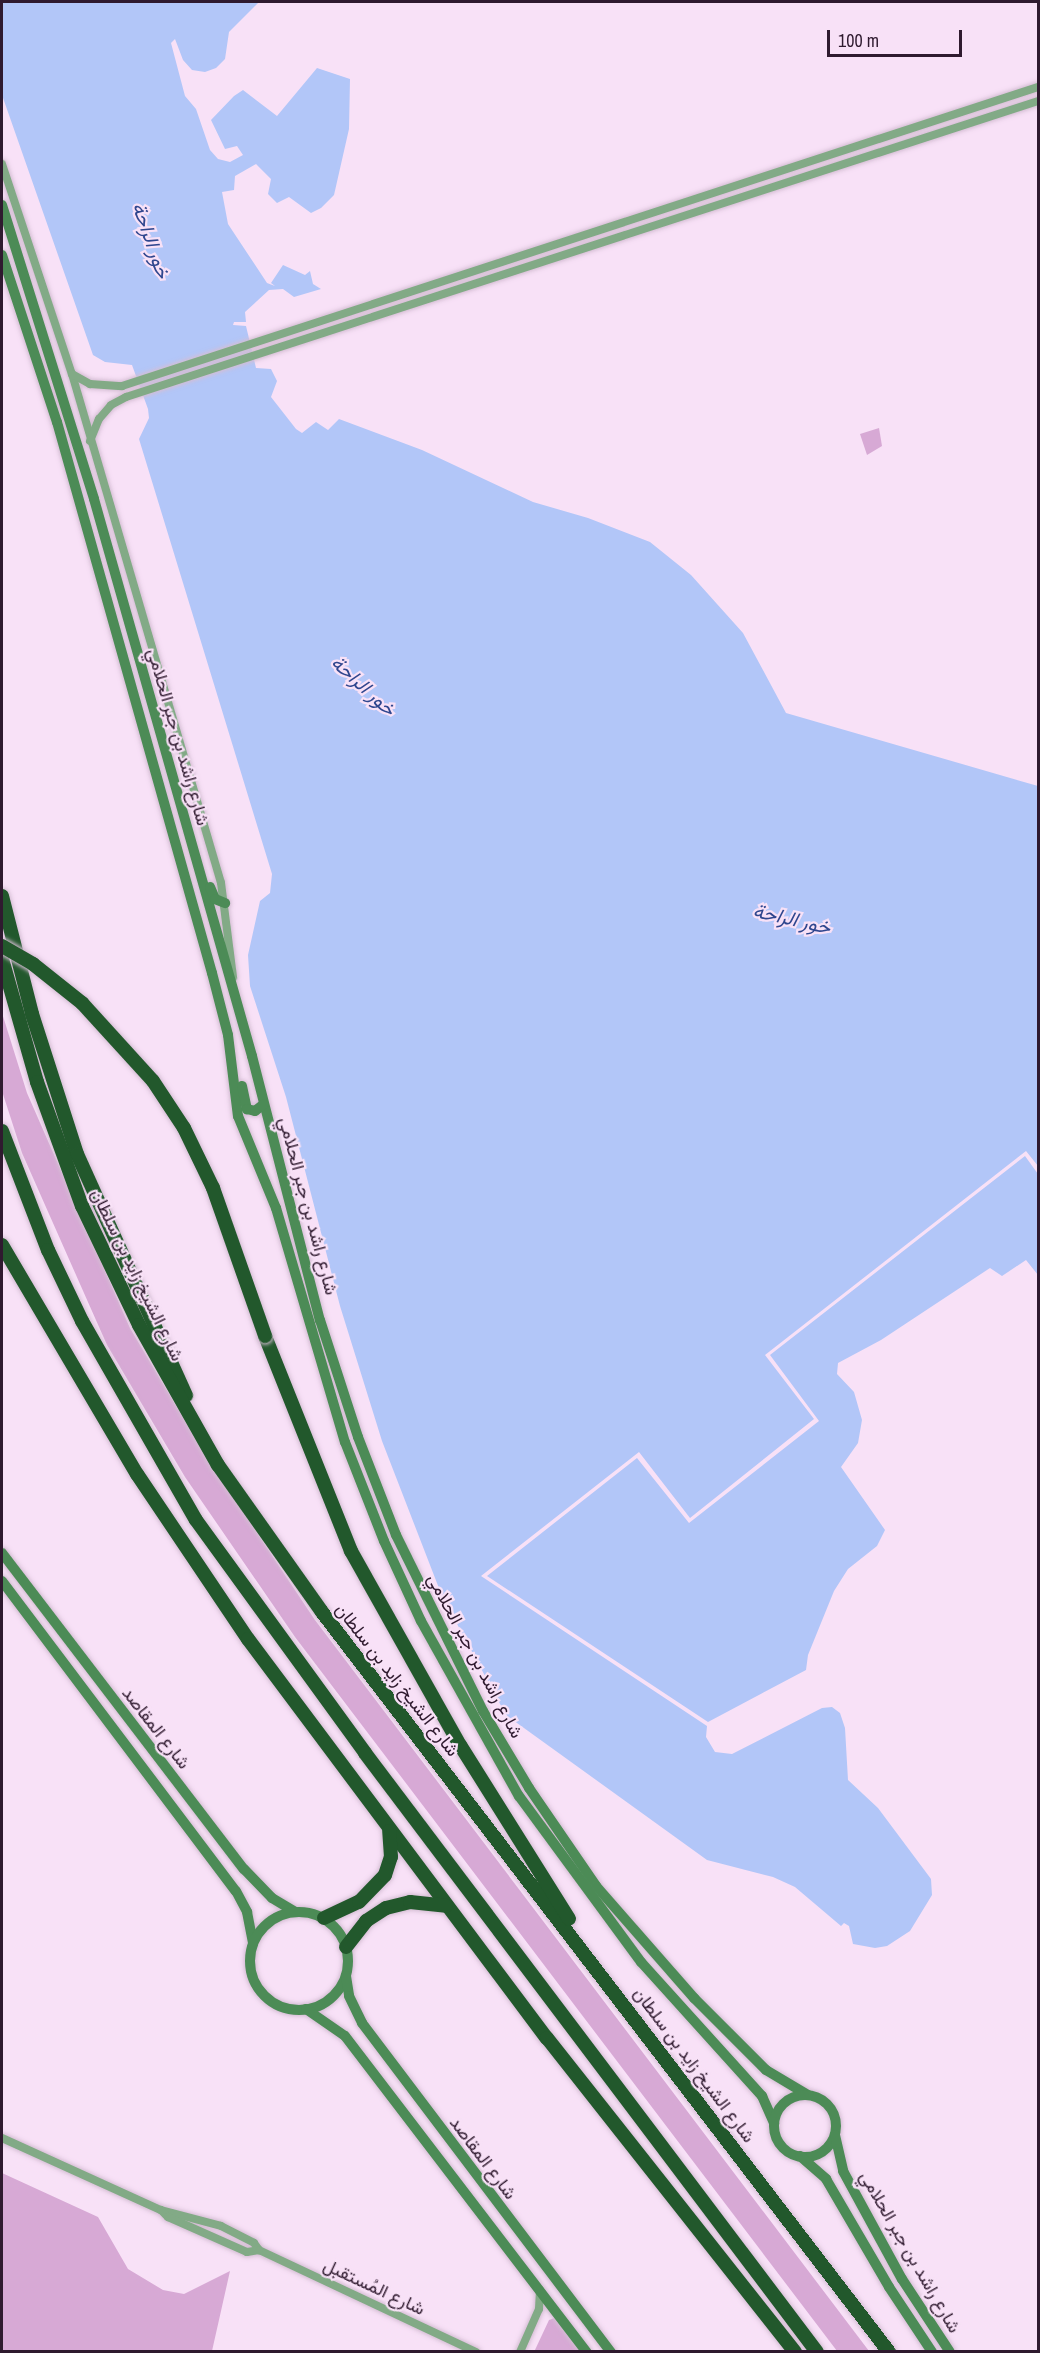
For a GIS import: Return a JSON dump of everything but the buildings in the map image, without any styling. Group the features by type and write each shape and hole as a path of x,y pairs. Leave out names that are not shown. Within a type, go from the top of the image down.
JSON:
{"highway":[{"path":"2,896 32,1014 77,1154 218,1465"},
{"path":"2,945 33,964 82,1003 153,1081 184,1128 213,1188 265,1336 351,1551 460,1745 605,1977"},
{"name":"شارع الشيخ زايد بن سلطان","path":"2,959 37,1082 82,1206 139,1325 218,1465 322,1612 605,1977 889,2352"},
{"path":"2,1131 48,1250 82,1321 196,1520 365,1754 817,2352"},
{"path":"2,1245 40,1314 195,1563 446,1906 795,2352"},
{"path":"2,1264 40,1314"},
{"path":"324,1918 359,1902 385,1875 392,1848 389,1829"},
{"path":"346,1947 366,1921 386,1908 410,1902 446,1906"}],"main road":[{"name":"شارع راشد بن جبر الحلامي","path":"2,205 90,488 234,991 320,1320 358,1437 414,1575 483,1711 561,1838 622,1918 766,2070 808,2095"},
{"name":"شارع راشد بن جبر الحلامي","path":"2,255 75,485 232,1056 238,1116 276,1208 345,1442 421,1622 479,1728 553,1846 641,1962 752,2084 774,2123"},
{"path":"194,854 215,899 225,903"},
{"path":"232,1056 238,1064 247,1109 255,1112 264,1104"},
{"name":"شارع المقاصد","path":"2,1553 244,1869 267,1894 295,1912"},
{"name":"شارع المقاصد","path":"2,1581 236,1891 247,1912 254,1943"},
{"path":"295,1912 324,1918 340,1934 346,1947 346,1976 327,2001 306,2009 282,2006 261,1991 251,1968 254,1943 274,1918 295,1912"},
{"name":"شارع المقاصد","path":"346,1976 349,1996 362,2023 611,2352"},
{"name":"شارع المقاصد","path":"306,2009 345,2036 587,2352"},
{"path":"808,2095 827,2104 834,2113 835,2134 825,2150 800,2156 784,2148 774,2123 777,2114 789,2099 808,2095"},
{"name":"شارع راشد بن جبر الحلامي","path":"835,2134 843,2171 902,2279 950,2352"},
{"name":"شارع راشد بن جبر الحلامي","path":"800,2156 826,2179 889,2287 932,2352"}],"street":[{"path":"72,374 90,384 122,386 1038,87"},
{"path":"90,441 99,419 111,405 126,397 1038,101"},
{"path":"2,164 72,374 225,903 234,991"},
{"name":"شارع المُستقبل","path":"2,2138 161,2210 213,2223 248,2239 259,2250 476,2352"},
{"name":"شارع المُستقبل","path":"161,2210 168,2217 248,2252 259,2250"},
{"path":"519,2351 539,2309 539,2289"}],"shaded area":[{"path":"879,428 882,446 867,455 860,434"},
{"path":"2,1013 27,1093 130,1328 205,1455 315,1620 869,2351 837,2351 295,1637 185,1477 107,1345 22,1153 2,1091"},
{"path":"2,2173 98,2217 128,2269 163,2290 184,2294 230,2271 212,2351 2,2351"},
{"path":"557,2317 587,2352 534,2352 549,2320"}],"water":[{"name":"خور الراحة","path":"2,2 259,2 229,32 225,59 216,68 205,72 192,70 183,60 175,39 171,43 185,96 196,109 210,150 218,159 230,162 243,155 237,146 225,149 211,120 234,96 243,90 277,116 317,68 350,79 349,129 334,195 321,208 311,213 289,197 277,203 268,194 271,179 256,164 235,176 234,190 222,192 228,224 267,283 275,286 271,283 283,265 305,275 310,271 313,284 321,289 294,297 283,289 269,290 245,312 246,322 234,322 233,325 246,326 256,368 271,369 277,381 271,397 296,429 302,433 316,422 328,430 339,419 422,450 533,502 588,518 650,542 691,575 743,633 786,713 1038,786 1038,1166 1026,1151 765,1355 814,1419 690,1518 639,1452 481,1576 707,1726 706,1737 715,1752 732,1754 822,1708 832,1707 840,1713 845,1728 848,1780 878,1808 931,1879 932,1895 910,1931 887,1946 875,1948 853,1944 849,1926 844,1923 841,1926 795,1887 773,1877 707,1860 506,1715 442,1596 382,1441 340,1306 286,1097 250,986 248,955 260,901 270,893 272,874 139,439 149,418 148,409 132,365 105,362 93,355 2,95"},
{"path":"1025,1156 1038,1174 1038,1275 1026,1260 1002,1276 990,1268 881,1340 838,1363 837,1374 854,1392 862,1420 858,1443 841,1467 885,1530 877,1546 848,1569 834,1591 808,1655 806,1670 708,1722 487,1576 637,1458 689,1523 819,1421 770,1355"}]}
